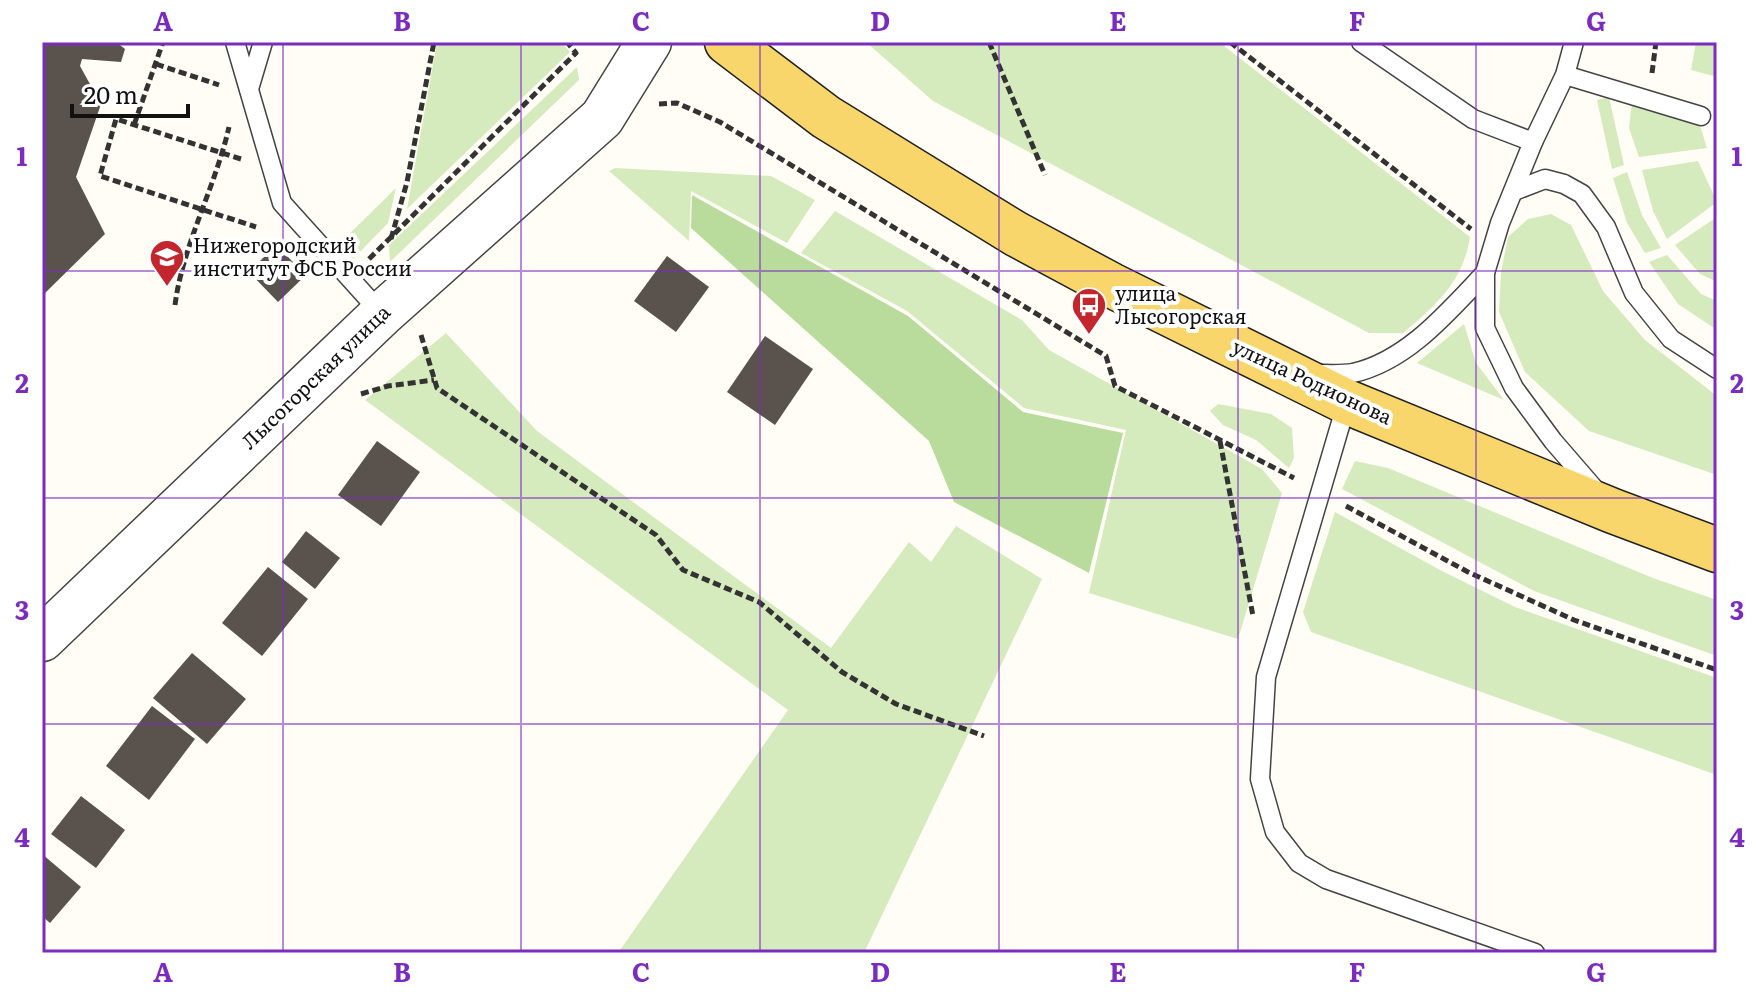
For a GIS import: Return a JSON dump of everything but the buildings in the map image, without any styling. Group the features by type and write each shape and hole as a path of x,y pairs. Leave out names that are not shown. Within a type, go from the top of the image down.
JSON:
{"main road":[{"name":"улица Родионова","path":"727,42 826,117 1016,234 1347,402 1613,511 1717,550"}],"street":[{"name":"Лысогорская улица","path":"42,639 391,306 602,118 649,42"}],"lane":[{"path":"235,42 243,90 282,203 348,278 391,306"},
{"path":"243,90 263,42"},
{"path":"1361,42 1473,119 1533,142"},
{"path":"1574,42 1565,75 1500,223 1485,273 1485,328 1514,388 1553,441 1613,511"},
{"path":"1565,75 1701,116"},
{"path":"1514,191 1545,179 1564,184 1582,194 1606,227 1634,293 1671,339 1717,369"},
{"path":"1290,374 1351,373 1389,360 1438,322 1485,273"},
{"path":"1347,402 1266,677 1260,779 1275,832 1299,863 1326,879 1535,953"}],"path":[{"path":"134,125 163,42"},
{"path":"390,240 407,182 434,42"},
{"path":"348,278 390,240 576,53 567,42"},
{"path":"989,42 1045,175"},
{"path":"1230,42 1494,247"},
{"path":"156,64 243,90 179,275 175,305"},
{"path":"645,105 677,103 720,122 1106,356 1115,386 1468,572 1574,620 1717,670"},
{"path":"256,227 100,176 116,119 272,169"},
{"path":"391,306 417,323 437,388 656,535 683,570 759,602 842,672 896,704 984,736"},
{"path":"358,395 388,386 434,380"},
{"path":"1220,440 1252,614 1272,657"}],"green space":[{"path":"437,42 561,42 570,52 407,209"},
{"path":"866,42 1219,42 1470,237 1461,267 1446,291 1403,333 1369,333 933,101"},
{"path":"1696,42 1717,43 1717,77 1691,70"},
{"path":"577,67 579,80 390,262 389,245"},
{"path":"1609,97 1624,165 1612,169 1597,100"},
{"path":"1632,101 1698,119 1707,148 1639,157 1629,128"},
{"path":"1698,161 1717,202 1667,239 1653,211 1642,170"},
{"path":"615,168 771,176 815,200 787,243 691,191 689,241 609,171"},
{"path":"1627,172 1642,215 1661,248 1645,253 1627,223 1613,178"},
{"path":"396,188 388,223 353,259 339,244"},
{"path":"692,195 908,316 1023,412 1123,433 1089,573 954,502 929,441 691,228"},
{"path":"835,211 1022,320 1049,350 1262,469 1282,493 1238,639 1089,593 1126,430 1024,408 907,311 801,253"},
{"path":"1551,214 1571,225 1603,291 1645,340 1717,396 1717,475 1589,431 1525,372 1499,312 1501,272 1508,237 1528,219"},
{"path":"1717,217 1717,282 1700,274 1675,245"},
{"path":"1667,255 1701,294 1717,301 1717,330 1678,304 1649,262"},
{"path":"1464,324 1476,363 1504,400 1417,363"},
{"path":"446,333 537,431 831,648 909,542 931,562 956,526 1042,579 864,953 618,953 788,710 365,400"},
{"path":"1218,404 1271,414 1292,428 1294,458 1289,468 1256,440 1223,425 1210,411"},
{"path":"1355,461 1388,468 1653,578 1717,600 1717,656 1534,591 1342,489"},
{"path":"1335,512 1515,607 1717,678 1717,775 1311,632 1303,612"}],"place":[{"name":"Нижегородский институт ФСБ России","path":"167,288"},
{"name":"улица Лысогорская","path":"1089,336"}]}
